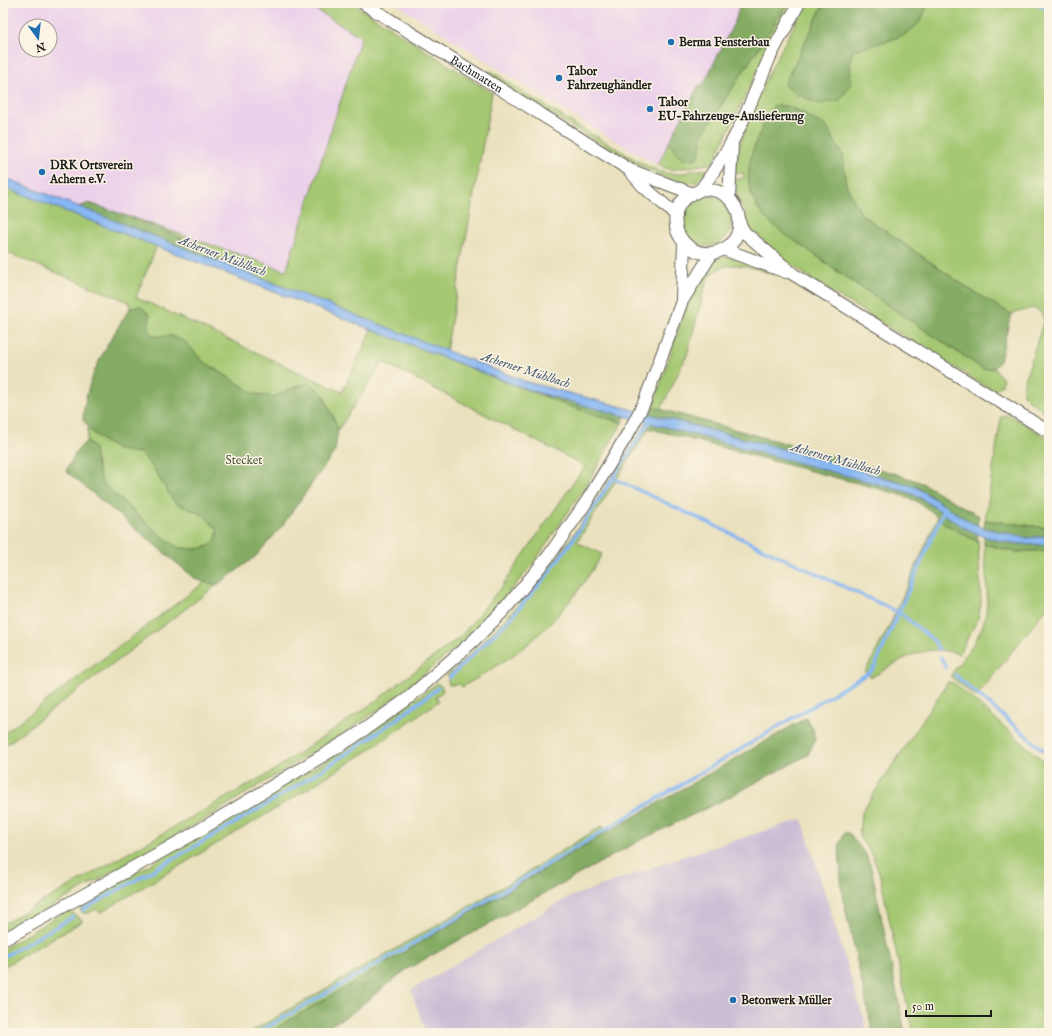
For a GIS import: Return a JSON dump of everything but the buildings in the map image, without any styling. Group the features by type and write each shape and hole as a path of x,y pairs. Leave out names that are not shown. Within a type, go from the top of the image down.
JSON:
{"street":[{"name":"Bachmatten","path":"363,3 630,170"},
{"path":"793,274 717,251 698,252 684,243 676,230 676,215 682,201 696,191 732,142 770,57 799,3"},
{"path":"729,197 732,142"},
{"path":"3,940 240,806 352,738 406,700 473,641 505,610 548,557 588,501 630,430 644,403 682,301 717,251 735,237 739,223 738,210 729,197 718,191 696,191 630,170"},
{"path":"630,170 643,186 676,215"},
{"path":"739,223 750,237 793,274 1049,432"},
{"path":"682,301 684,243"}],"shaded area":[{"path":"3,3 317,3 361,37 286,272 89,203 79,207 3,177"},
{"path":"395,3 740,3 736,19 702,87 698,86 658,165 573,116"},
{"name":"Betonwerk Müller","path":"802,819 866,1026 865,1033 426,1033 411,990 567,898 682,857"}],"green space":[{"path":"305,3 352,3 492,93 446,351 233,267 215,255 131,217 286,271 361,37"},
{"path":"740,3 788,3 701,136 702,146 698,157 687,160 683,159 677,154 669,142 699,85 702,87 736,19"},
{"path":"788,3 790,3 713,163 670,170 658,165 669,142 677,155 702,146 701,136"},
{"path":"806,3 824,3 784,85 850,85 850,59 853,51 899,37 908,32 921,20 928,3 1049,3 1049,414 1031,402 1023,394 1023,386 1044,320 1041,312 1033,308 1011,314 972,291 861,214 846,185 843,155 804,113 787,106 773,106 766,218 835,270 983,369 994,368 1003,379 1002,385 993,391 817,283 780,256 745,225 745,213 734,188 734,180 743,178 744,172 739,174 734,172 739,149 763,85"},
{"path":"824,3 928,3 921,20 908,32 899,37 853,51 850,62 851,85 840,100 820,104 797,95 784,85"},
{"path":"491,71 568,120 652,168 671,174 708,170 696,182 678,184 639,165 580,132 488,75 488,72"},
{"path":"773,106 787,106 826,126 843,155 846,185 861,214 972,291 1011,314 1000,361 994,368 983,369 850,280 785,234 771,223 759,210 750,190 749,165 756,141"},
{"path":"3,187 157,246 136,297 342,392 372,329 527,390 622,423 587,484 533,564 473,634 387,704 341,735 201,821 7,932 3,928 3,924 271,772 373,703 461,636 502,586 585,466 383,362 338,430 322,393 299,385 274,397 255,394 201,360 187,343 153,336 149,331 150,315 140,306 130,308 129,302 3,251"},
{"path":"707,196 716,198 725,203 730,212 732,221 730,230 725,239 716,244 707,246 698,244 689,239 684,230 682,221 684,212 689,203 698,198"},
{"path":"89,203 182,238 233,267 79,207"},
{"path":"725,256 746,261 775,275 747,266 738,265 730,265 714,272 707,280 687,355 661,409 653,407 688,301 710,261"},
{"name":"Stecket","path":"140,306 150,315 149,330 153,336 172,336 187,343 201,360 255,394 274,397 299,385 309,383 322,393 338,430 335,451 282,526 255,557 217,585 197,580 66,471 76,452 87,440 94,449 102,483 159,534 179,548 199,549 211,545 216,539 218,530 203,515 175,503 153,468 141,453 117,450 97,437 83,420 88,390 99,361 130,308"},
{"path":"542,394 625,416 622,423 557,402"},
{"path":"653,407 897,474 922,483 979,516 977,525 970,522 916,486 650,414"},
{"path":"1005,415 1011,416 1049,439 1049,528 985,520 1001,417"},
{"path":"647,421 907,492 925,501 959,524 977,533 978,542 945,524 931,511 916,501 898,494 644,427"},
{"path":"644,427 649,428 577,542 602,554 587,578 569,602 550,624 528,644 496,667 462,687 459,684 449,685 447,675 481,644 513,611 557,557"},
{"path":"88,428 101,440 118,449 141,453 153,468 175,503 203,515 218,530 216,539 211,545 199,549 179,548 159,534 102,483 94,449 87,440"},
{"path":"938,517 945,524 978,542 981,603 978,619 959,654 934,650 924,652 903,659 872,677 865,672 890,625"},
{"path":"985,520 1049,528 1049,536 1027,538 984,528"},
{"path":"984,535 1009,542 1032,545 1049,544 1049,550 1016,552 984,544"},
{"path":"984,544 1016,552 1049,550 1049,605 976,697 950,676 975,641 983,626 987,600"},
{"path":"205,582 217,585 3,747 3,734"},
{"path":"948,682 954,683 1049,766 1049,1033 913,1033 880,875 872,855 859,836 861,813"},
{"path":"437,683 442,687 443,691 436,697 439,701 366,752 282,805 100,913 96,909 89,913 83,913 80,910 83,904 356,743"},
{"path":"806,718 813,729 815,740 808,755 729,797 641,840 407,969 349,1015 316,1033 268,1033 609,831"},
{"path":"602,826 609,831 268,1033 249,1033 520,877"},
{"path":"844,833 849,833 866,855 871,867 905,1033 873,1033 842,894 839,846"},
{"path":"70,911 83,921 3,967 3,949 64,912"}],"water":[{"path":"3,177 527,382 833,462 916,487 970,522 984,528 1027,538 1049,536 1049,544 1038,545 1013,543 989,538 967,529 927,502 907,492 542,394 512,384 3,187"}],"waterway":[{"path":"1037,3 1049,11"},
{"path":"449,678 510,619 547,575 572,541 651,419"},
{"path":"613,478 900,613 934,641 939,649"},
{"path":"257,1033 452,921 870,672 875,666 944,510"},
{"path":"941,658 946,668"},
{"path":"955,675 1049,755"},
{"path":"83,910 219,832 309,778 353,749 438,688"},
{"path":"3,957 73,917"}],"place":[{"name":"Berma Fensterbau","path":"671,42"},
{"name":"Tabor Fahrzeughändler","path":"559,78"},
{"name":"Tabor EU-Fahrzeuge-Auslieferung","path":"650,109"},
{"name":"DRK Ortsverein Achern e.V.","path":"42,172"},
{"name":"Betonwerk Müller","path":"733,1000"}],"water label":[{"name":"Acherner Mühlbach","path":"223,255"},
{"name":"Acherner Mühlbach","path":"526,369"},
{"name":"Acherner Mühlbach","path":"836,458"}]}
